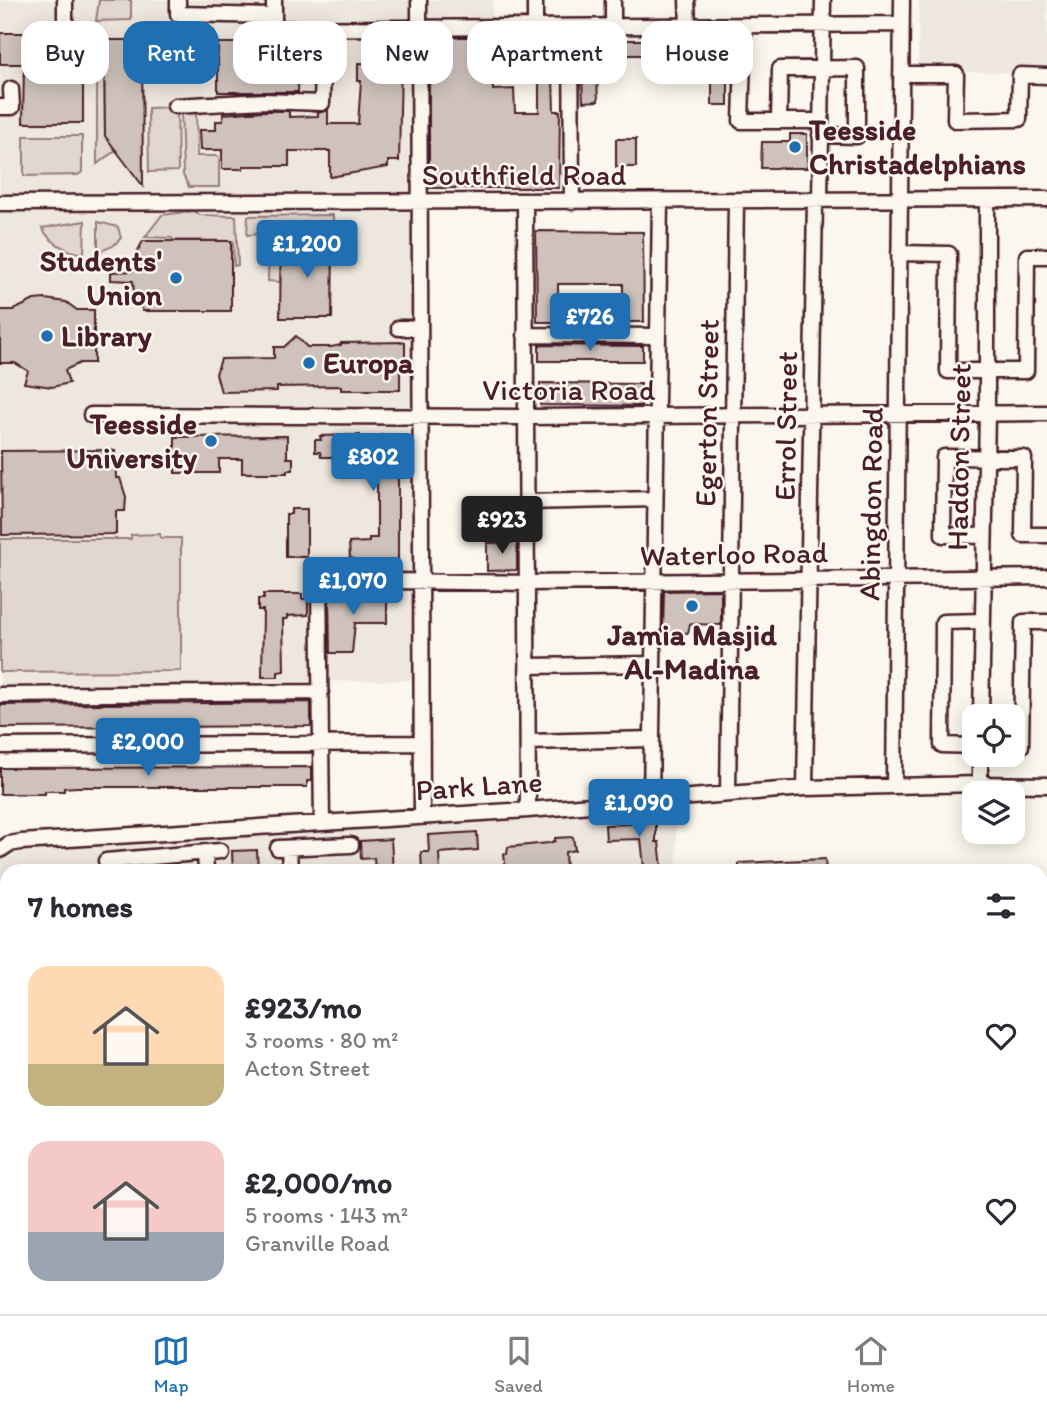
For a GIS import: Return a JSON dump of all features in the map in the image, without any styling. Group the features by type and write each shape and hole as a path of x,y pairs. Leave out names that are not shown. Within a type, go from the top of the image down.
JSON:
{"street":[{"path":"65,0 65,21"},
{"path":"178,0 178,15 250,21"},
{"path":"274,0 274,21"},
{"path":"419,0 419,21"},
{"path":"535,0 535,21"},
{"path":"613,0 613,21"},
{"path":"687,0 688,21"},
{"name":"Errol Street","path":"805,788 823,0"},
{"path":"901,200 902,0"},
{"path":"753,26 902,23"},
{"path":"742,84 741,121 779,121 857,136 857,68 780,69 779,121"},
{"path":"901,74 956,74 955,120 1019,119 1020,75 1047,76"},
{"path":"176,106 265,102 322,103 323,84"},
{"path":"417,84 413,168 420,201 422,816"},
{"path":"571,84 572,202"},
{"path":"0,107 12,107 12,89"},
{"name":"Southfield Road","path":"0,203 1047,199"},
{"name":"Abingdon Road","path":"894,786 901,200"},
{"name":"Haddon Street","path":"981,704 987,200"},
{"path":"525,201 528,810"},
{"path":"651,799 660,201"},
{"name":"Egerton Street","path":"728,794 736,201"},
{"path":"899,253 949,254 948,371 1026,371 1027,256 1047,256"},
{"path":"399,328 420,328"},
{"path":"525,335 658,336"},
{"name":"Victoria Road","path":"91,415 526,417 1047,414"},
{"path":"984,536 943,535 944,457 1024,458 1023,535 1047,535"},
{"path":"527,502 656,499"},
{"name":"Waterloo Road","path":"321,692 319,580 527,583 1047,577"},
{"path":"962,746 942,745 943,622 983,621"},
{"path":"1022,704 1023,622 1047,622"},
{"path":"528,666 653,664"},
{"path":"0,695 321,692 322,823"},
{"path":"528,742 652,739"},
{"path":"0,746 422,743"},
{"name":"Park Lane","path":"0,850 9,844 21,842 528,810 805,788 962,784"},
{"name":"Park Lane","path":"1025,785 1047,785"},
{"path":"288,864 284,848 351,845"},
{"path":"106,861 212,851 208,864"}],"shaded area":[{"name":"Teesside University","path":"0,0 492,0 492,21 467,21 467,84 493,84 493,112 560,111 559,188 423,188 422,816 675,798 677,864 0,864 0,850 411,817 415,680 0,687"},
{"path":"99,0 131,0 131,20 96,21"},
{"path":"919,0 1047,0 1047,73 918,71"},
{"path":"97,84 104,84 105,135 116,150 97,164"},
{"path":"177,107 178,171 149,172 148,108"},
{"path":"196,107 197,156 217,156 219,187 189,187 183,175 181,108"},
{"path":"24,136 82,136 82,172 78,175 24,176"},
{"path":"194,211 200,215 236,216 238,265 234,266 233,241 145,237 162,215"},
{"path":"333,215 333,238 281,241 280,282 268,281 269,238 262,234 247,235 248,216"},
{"path":"85,221 84,254 60,246 42,228"},
{"path":"98,222 118,227 121,238 113,246 98,252"},
{"path":"160,534 161,538 181,538 181,671 0,672 0,539 131,539 131,535"}],"building":[{"path":"0,33 21,33 21,64 0,64"},
{"path":"453,37 467,37 467,84 493,84 493,90 514,89 515,112 539,112 539,84 553,84 554,111 560,111 559,188 429,188 429,84 453,84"},
{"path":"109,40 123,40 123,84 142,84 143,186 105,136 104,84 109,84"},
{"path":"627,40 641,40 641,55 627,55"},
{"path":"219,43 233,43 233,84 298,84 298,92 218,92"},
{"path":"358,63 361,63 361,81 358,81"},
{"path":"361,81 361,84 401,84 399,161 388,161 388,167 330,177 330,151 289,151 289,166 222,169 222,150 200,150 199,130 216,130 216,121 223,121 223,114 289,111 289,117 318,116 318,113 328,110 328,124 358,124"},
{"path":"24,84 83,84 83,123 23,123"},
{"path":"582,84 597,84 598,101 583,102"},
{"path":"712,84 728,84 728,105 712,105"},
{"name":"Teesside Christadelphians","path":"790,134 807,134 807,168 761,168 762,142 790,142"},
{"path":"616,139 636,139 636,167 616,167"},
{"path":"536,231 643,232 644,322 537,322","holes":["558,284 623,284 623,307 558,307"]},
{"name":"Students' Union","path":"143,241 231,241 231,311 143,311 134,293 133,281 111,280 111,272 133,271 136,254"},
{"path":"281,241 333,241 332,318 280,318"},
{"name":"Library","path":"34,300 66,302 77,310 94,310 94,363 80,363 65,370 69,383 52,387 24,383 28,371 15,363 0,363 0,310 14,310"},
{"name":"Europa","path":"296,336 307,347 331,347 341,343 405,342 405,363 400,363 400,390 341,390 341,386 277,387 277,391 221,392 216,374 221,359 274,358 274,347 284,347"},
{"path":"539,345 643,346 643,361 539,361"},
{"path":"540,383 641,384 641,406 540,405"},
{"path":"360,435 360,441 382,440 382,435 393,435 393,440 398,440 398,563 354,564 354,559 350,558 349,543 369,542 369,538 377,538 377,463 373,463 373,457 321,457 320,452 315,452 315,440 321,440 320,436"},
{"path":"287,436 287,458 293,458 293,470 287,470 287,473 242,473 242,459 219,459 219,473 175,473 175,437"},
{"path":"115,450 116,478 120,478 126,497 125,511 116,511 116,534 2,535 1,451"},
{"path":"291,509 307,509 307,557 286,557 286,514 291,514"},
{"path":"517,542 517,570 487,571 487,543"},
{"name":"Jamia Masjid Al-Madina","path":"721,590 721,625 690,624 688,633 663,632 664,591"},
{"path":"263,594 302,594 302,599 308,599 308,615 287,616 287,619 283,619 284,671 278,672 278,677 262,677 263,610 258,610 258,599 264,599"},
{"path":"329,594 387,594 387,623 355,623 352,653 330,653"},
{"path":"311,702 311,726 0,728 0,705"},
{"path":"311,767 311,781 307,781 307,787 76,787 64,788 64,791 45,791 45,794 0,794 0,768"},
{"path":"656,819 656,842 659,842 662,864 644,864 641,839 606,840 605,825 630,824 629,820"},
{"path":"477,832 478,850 439,853 440,864 422,864 421,852 429,852 428,835"},
{"path":"573,837 575,850 565,852 566,864 505,864 504,854 507,854 508,847 549,843 555,841 555,838"},
{"path":"391,839 393,864 374,864 374,858 361,859 360,841"},
{"path":"257,850 258,864 233,864 232,851"},
{"path":"825,859 825,864 739,864"}],"place":[{"name":"Teesside Christadelphians","path":"795,147"},
{"name":"Students' Union","path":"176,278"},
{"name":"Library","path":"47,336"},
{"name":"Europa","path":"309,363"},
{"name":"Teesside University","path":"211,441"},
{"name":"Jamia Masjid Al-Madina","path":"692,606"}]}
